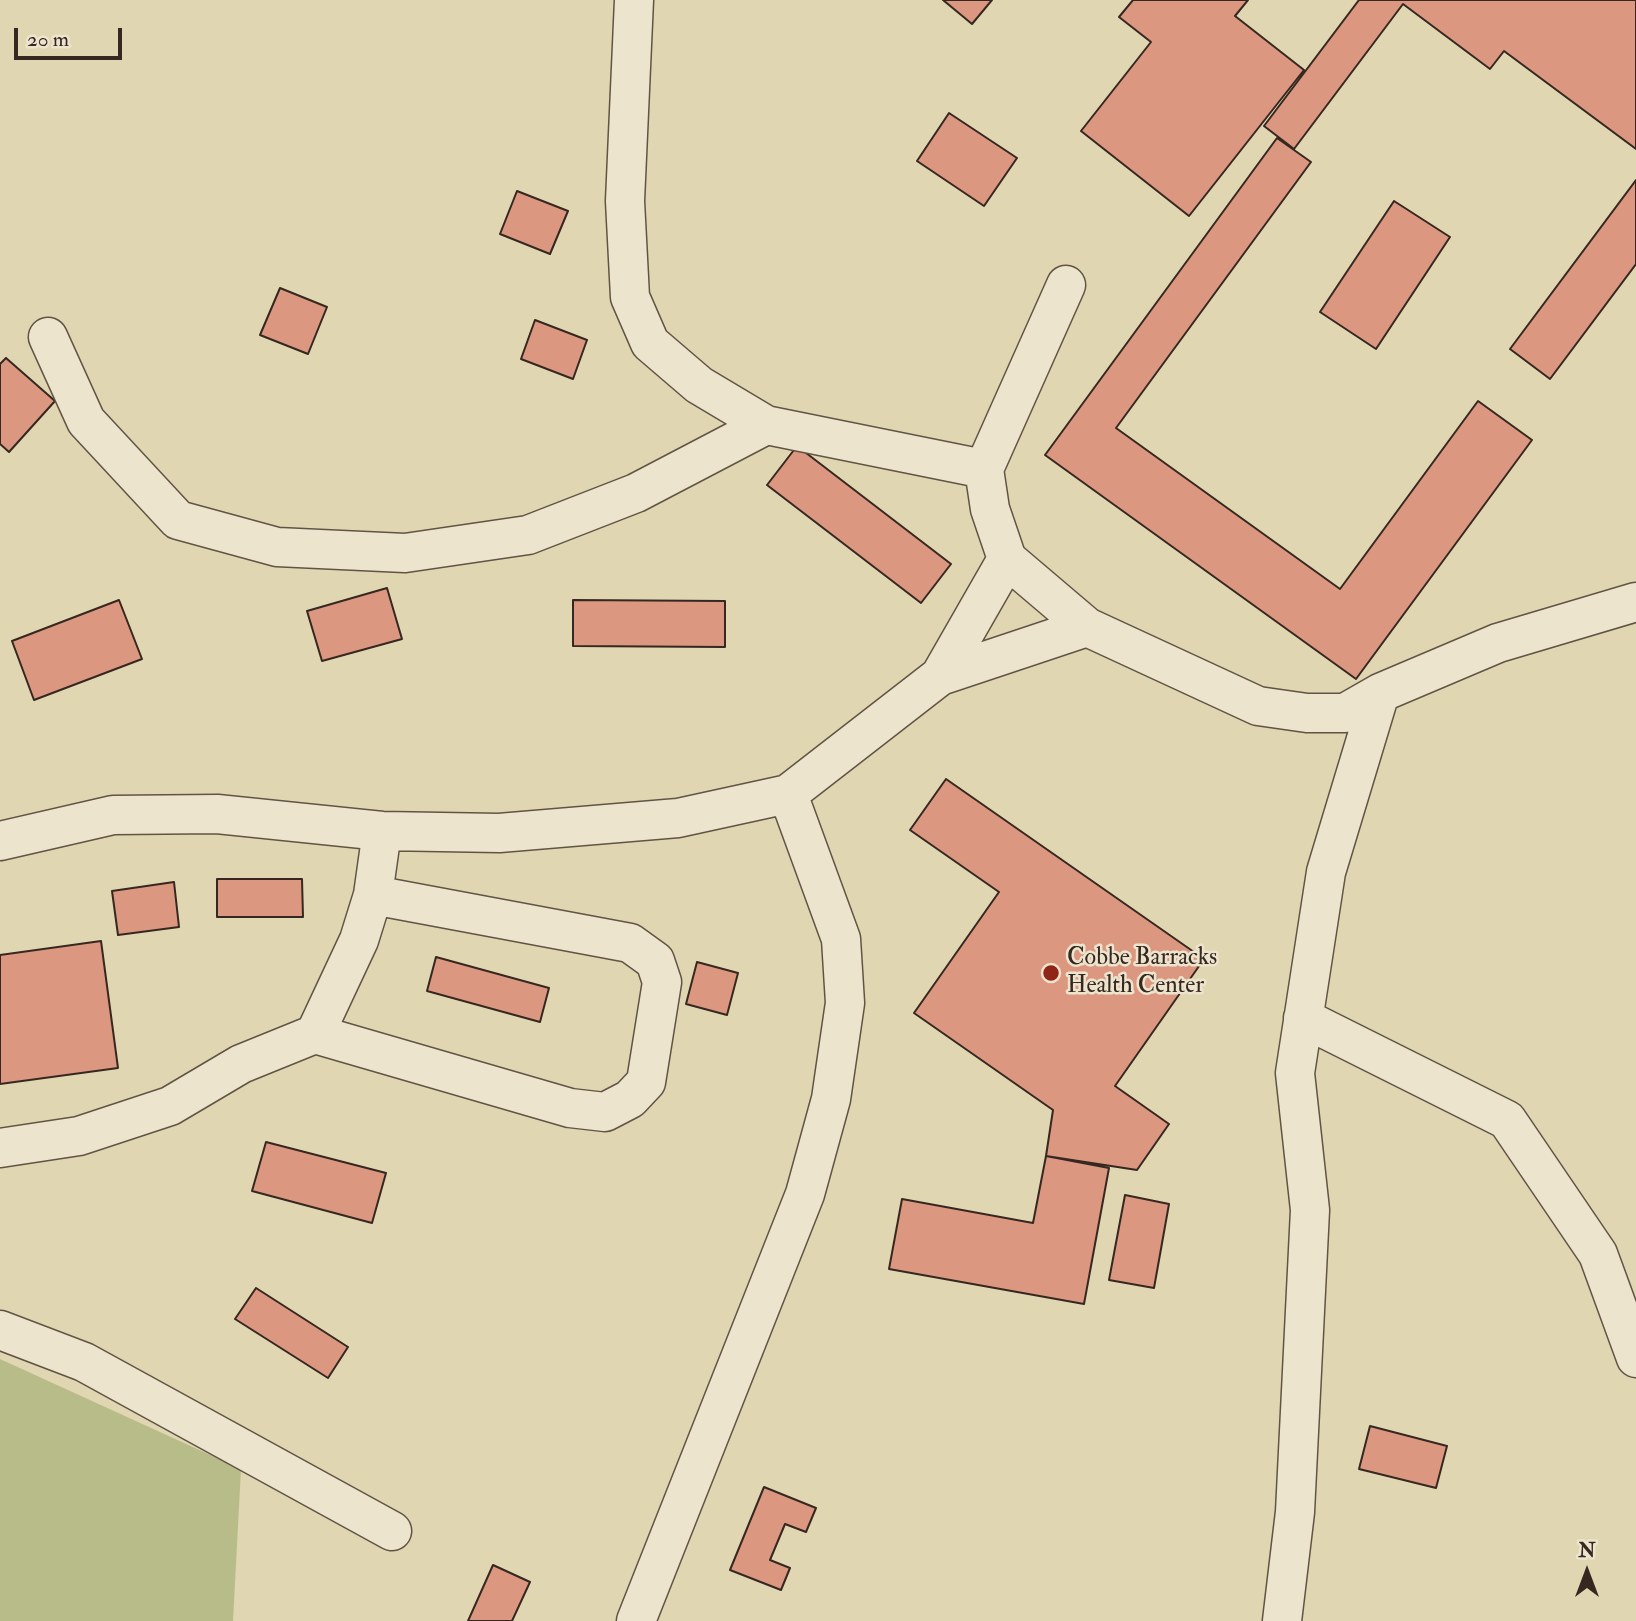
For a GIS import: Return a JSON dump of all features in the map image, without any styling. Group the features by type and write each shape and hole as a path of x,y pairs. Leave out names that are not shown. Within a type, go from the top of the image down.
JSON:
{"street":[{"path":"634,0 625,201 630,298 650,342 699,385 766,425 984,469"},
{"path":"1066,285 984,469 990,509 1007,559 1087,627 1258,706 1307,713 1345,713 1380,693 1498,643 1636,602"},
{"path":"48,337 86,421 178,520 277,547 405,553 528,535 636,493 766,425"},
{"path":"940,676 1007,559"},
{"path":"0,841 113,815 217,814 382,831 499,833 678,818 788,794 940,676 1087,627"},
{"path":"1282,1621 1295,1512 1310,1210 1295,1073 1326,872 1380,693"},
{"path":"636,1621 805,1194 831,1099 845,1003 841,939 788,794"},
{"path":"315,1034 359,940 373,895 382,831"},
{"path":"0,1148 79,1136 170,1106 241,1065 315,1034 570,1108 605,1112 631,1099 646,1082 662,982 655,961 631,943 373,895"},
{"path":"1303,1018 1507,1120 1598,1254 1636,1358"},
{"path":"0,1330 85,1362 391,1531"}],"green space":[{"path":"0,1359 241,1469 233,1621 0,1621"}],"building":[{"path":"943,0 992,0 972,24"},
{"path":"1133,0 1248,0 1235,16 1304,70 1189,216 1081,131 1151,42 1119,17"},
{"path":"1359,0 1636,0 1636,149 1504,51 1490,69 1403,4 1294,149 1264,126"},
{"path":"949,113 1017,158 984,206 917,161"},
{"path":"1277,138 1311,162 1116,428 1340,589 1478,401 1532,440 1356,679 1045,455"},
{"path":"1636,180 1636,264 1550,379 1510,349"},
{"path":"517,191 568,211 550,254 500,234"},
{"path":"1394,201 1450,237 1376,349 1320,312"},
{"path":"280,288 327,307 308,354 260,335"},
{"path":"535,320 587,340 573,379 521,359"},
{"path":"6,358 55,401 9,452 0,444 0,364"},
{"path":"797,446 951,564 921,603 767,485"},
{"path":"387,588 402,639 322,661 307,611"},
{"path":"119,600 142,659 34,700 12,641"},
{"path":"573,600 725,601 725,647 573,646"},
{"path":"946,779 1204,959 1115,1086 1169,1124 1137,1170 1046,1156 1053,1110 914,1013 999,892 910,830"},
{"path":"217,879 302,879 303,917 217,917"},
{"path":"174,882 179,927 118,935 112,891"},
{"path":"101,941 118,1068 0,1084 0,955"},
{"path":"436,957 549,988 540,1022 427,991"},
{"path":"697,962 738,973 727,1015 686,1004"},
{"path":"266,1142 386,1173 372,1223 252,1191"},
{"path":"1046,1156 1109,1168 1084,1304 889,1269 902,1199 1033,1223"},
{"path":"1125,1195 1169,1204 1154,1288 1109,1280"},
{"path":"256,1288 348,1347 328,1378 235,1319"},
{"path":"1370,1426 1447,1446 1436,1488 1359,1469"},
{"path":"764,1487 816,1508 806,1532 785,1524 770,1560 790,1568 781,1590 730,1570"},
{"path":"493,1565 530,1582 512,1621 468,1621"}],"place":[{"name":"Cobbe Barracks Health Center","path":"1051,973"}]}
